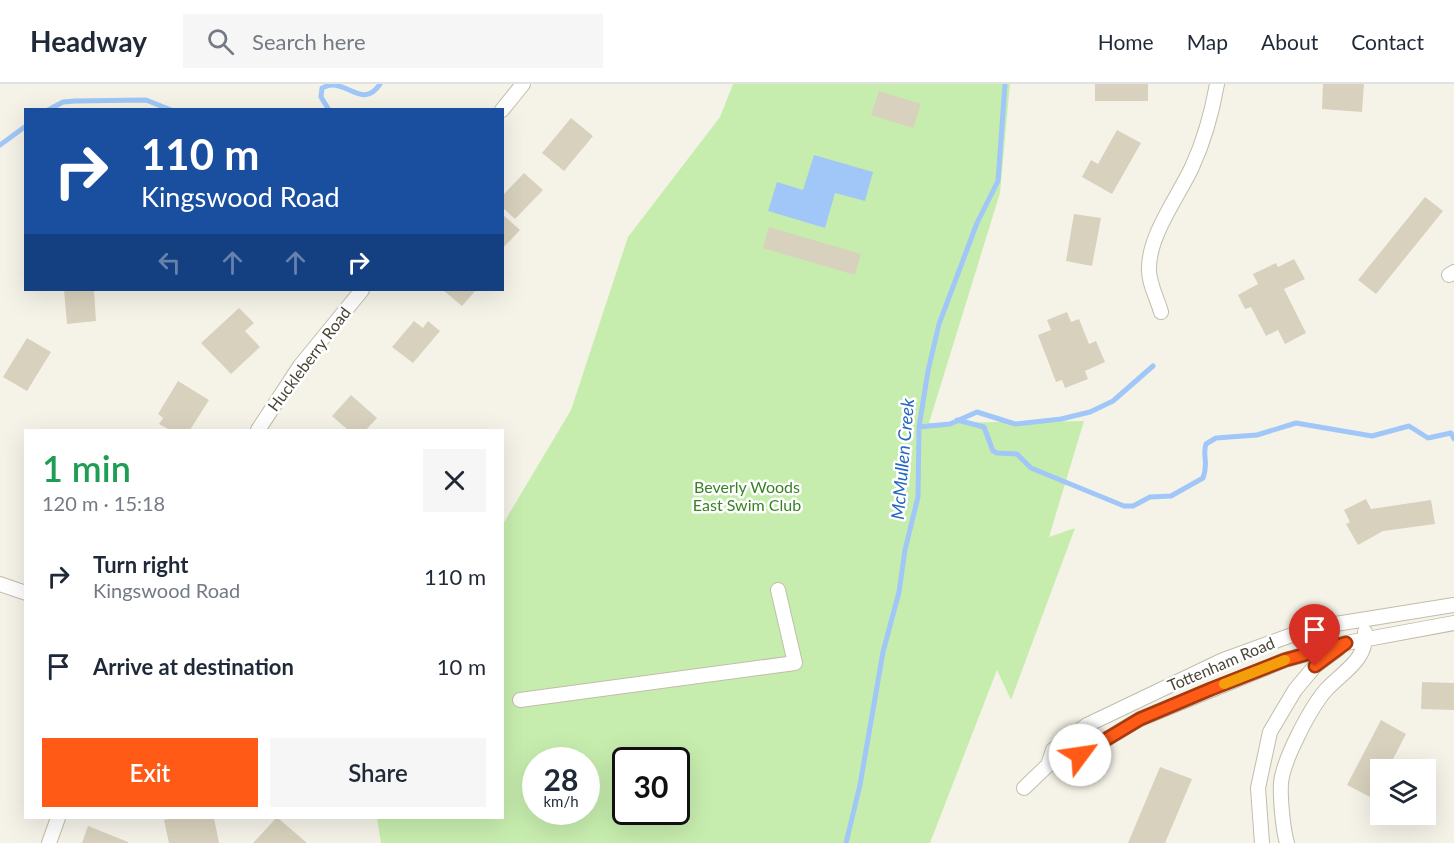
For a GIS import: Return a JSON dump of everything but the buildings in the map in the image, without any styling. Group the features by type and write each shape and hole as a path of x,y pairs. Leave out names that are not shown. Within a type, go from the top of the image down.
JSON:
{"street":[{"path":"504,108 523,84"},
{"path":"1161,312 1148,270 1151,247 1193,165 1208,125 1217,84"},
{"name":"Huckleberry Road","path":"259,429 300,366 361,291"},
{"path":"0,584 24,592"},
{"path":"520,700 795,663 778,590"},
{"name":"Tottenham Road","path":"1048,765 1053,750 1087,725 1223,660 1311,628 1454,605"},
{"path":"1287,843 1281,782 1297,735 1324,692 1361,656 1366,639 1364,619"},
{"path":"1263,843 1257,788 1270,732 1295,690 1315,666 1346,643 1348,621"},
{"name":"Tottenham Road","path":"1024,788 1048,765 1080,755 1140,719 1285,660 1346,643 1454,623"},
{"path":"49,843 58,819"}],"green space":[{"name":"Beverly Woods East Swim Club","path":"733,84 1010,84 1000,193 929,423 1084,421 1049,537 1075,528 1011,700 997,670 930,843 381,843 377,819 504,819 504,522 571,410 628,237 720,117"}],"water":[{"path":"814,155 873,172 865,201 835,193 825,228 768,211 777,182 803,190"}],"waterway":[{"path":"328,108 321,97 322,88 330,85 338,86 362,95 374,91 380,84"},
{"name":"McMullen Creek","path":"846,843 860,785 883,652 899,592 905,550 918,497 919,427 928,371 939,324 977,223 998,181 1005,84"},
{"path":"52,108 63,102 146,100 166,108"},
{"path":"0,145 24,127"},
{"path":"919,427 950,424 977,412 1015,424 1061,419 1090,412 1113,401 1153,366"},
{"path":"957,420 984,427 993,451 1017,454 1031,468 1124,506 1133,506 1150,497 1171,496 1203,478 1206,444 1216,438 1257,435 1296,423 1372,436 1409,426 1428,438 1451,433 1454,439"}],"slow traffic":[{"path":"1224,684 1285,660"}],"route":[{"path":"1080,755 1140,719 1211,689 1285,660 1346,643 1315,666"}]}
